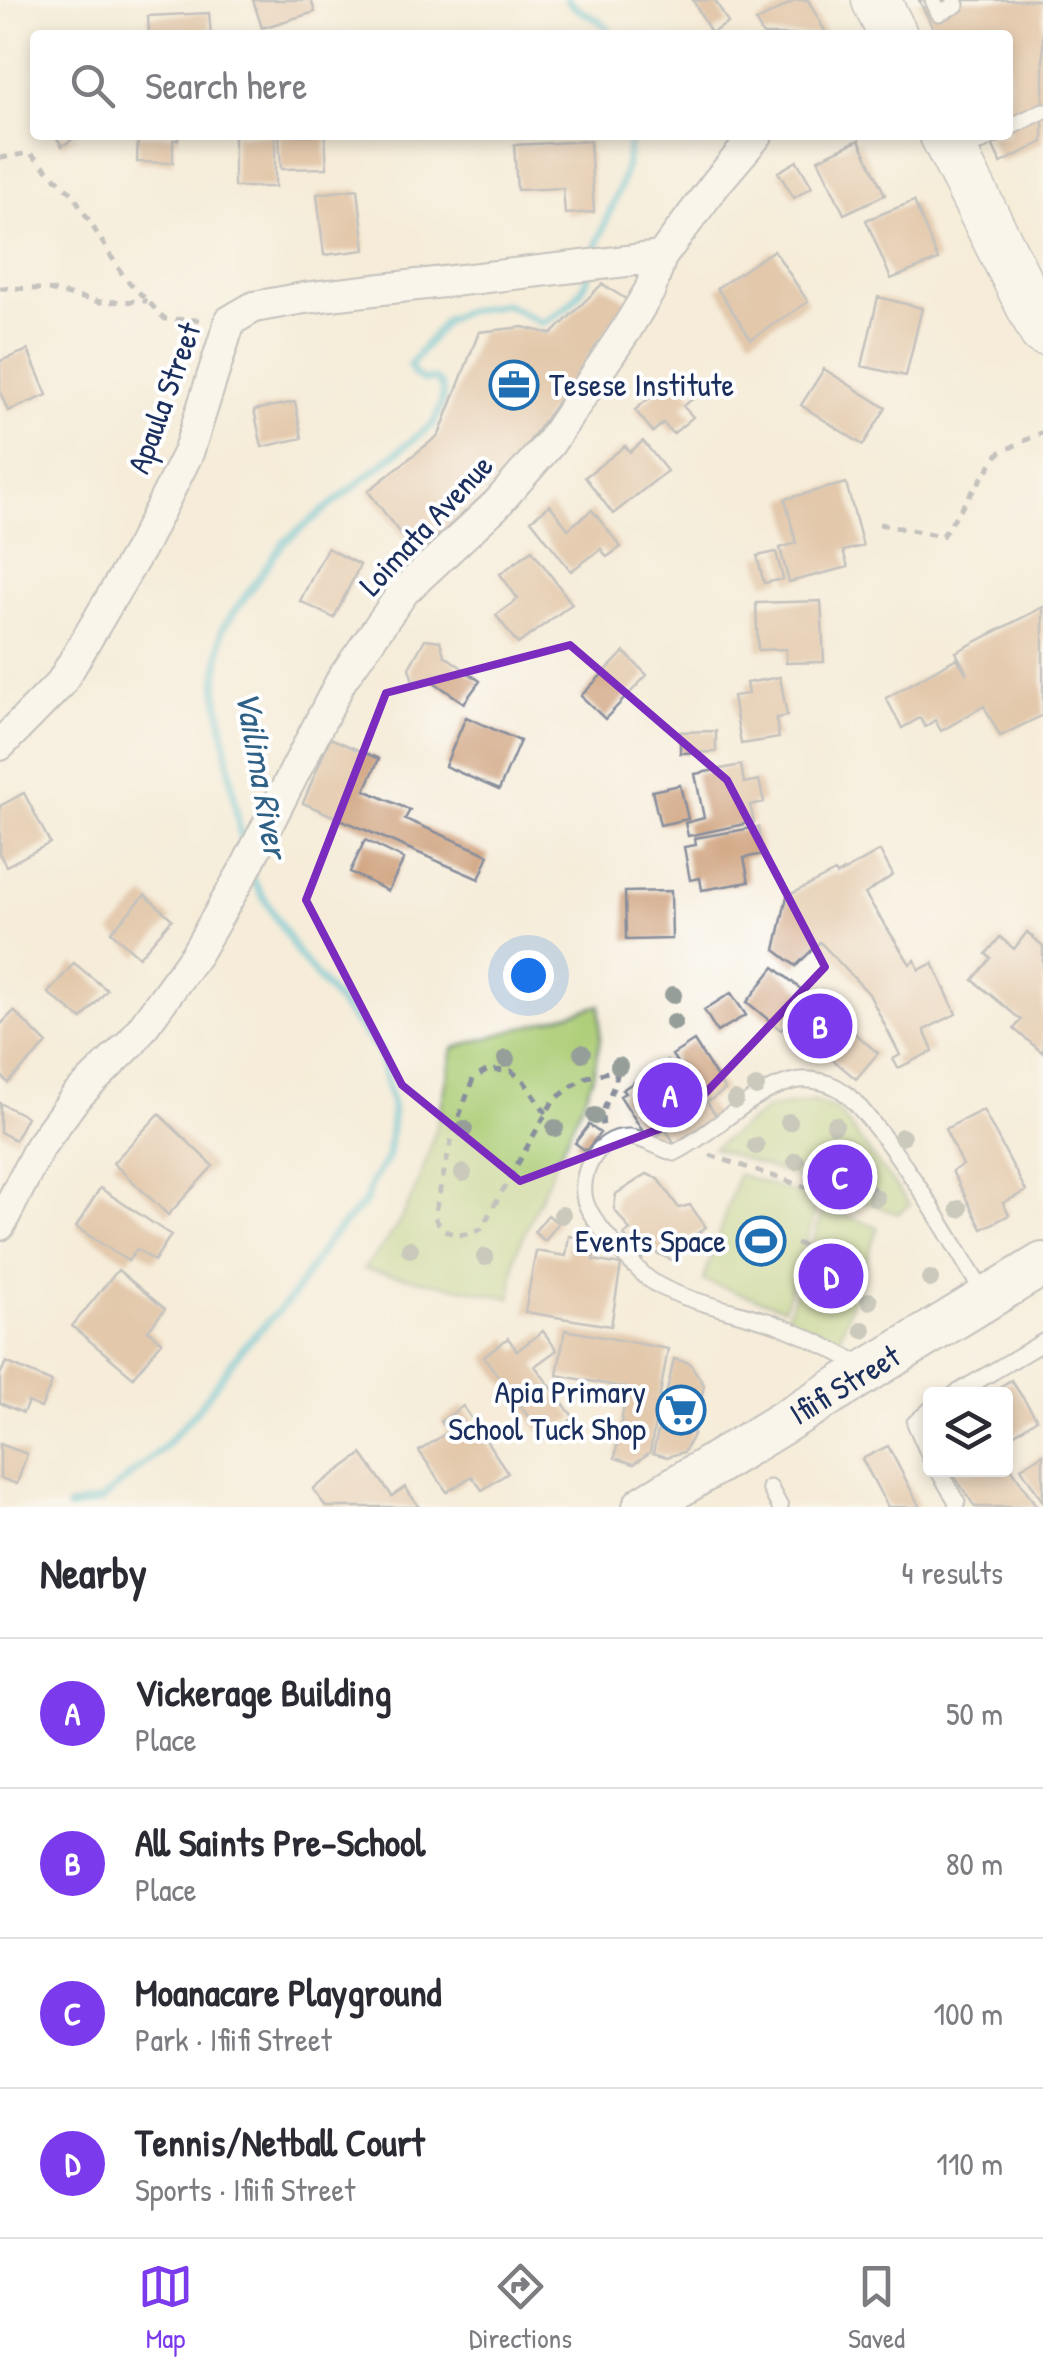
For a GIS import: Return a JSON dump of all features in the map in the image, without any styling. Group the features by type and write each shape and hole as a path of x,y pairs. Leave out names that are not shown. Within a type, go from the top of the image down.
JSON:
{"main road":[{"path":"876,0 891,30"},
{"path":"964,142 1043,330"},
{"name":"Ifiifi Street","path":"644,1507 1043,1264"}],"street":[{"name":"Loimata Avenue","path":"0,1225 40,1146 75,1098 132,1042 196,954 342,679 404,591 496,505 550,443 634,317 650,290 661,257 716,182 754,140"},
{"name":"Apaula Street","path":"0,745 61,683 141,548 188,453 230,321 254,307 304,298 661,257"}],"lane":[{"path":"933,0 938,13 956,5 954,0"},
{"path":"1013,126 1043,111"},
{"path":"871,1371 830,1348 647,1278 587,1207 584,1183 589,1162 606,1144 630,1137 674,1154 774,1087 795,1080 818,1081 841,1090 868,1118 905,1166 987,1300"},
{"path":"967,1387 1043,1342"},
{"path":"923,1416 915,1423 923,1441"},
{"path":"942,1477 958,1502 956,1507"},
{"path":"770,1488 780,1507"}],"path":[{"path":"0,158 30,153 72,193 124,277 166,319 230,321"},
{"path":"0,288 44,289 100,302 148,301"},
{"path":"880,524 942,536 999,454 1043,432"},
{"path":"546,1113 522,1080 510,1071 488,1070 473,1078 452,1133 434,1216 438,1226 450,1234 465,1236 482,1229 553,1101 583,1078 612,1071 617,1075 615,1086 601,1118 606,1144"},
{"path":"702,1152 854,1202 875,1187"},
{"path":"826,1194 832,1175"},
{"path":"796,1243 824,1253"}],"highlighted area":[{"path":"570,645 727,780 825,967 678,1122 520,1181 402,1085 306,900 386,693"}],"green space":[{"path":"600,1005 600,1041 592,1080 516,1253 511,1298 363,1269 389,1238 414,1191 438,1119 453,1048"},
{"path":"814,1101 838,1111 910,1205 898,1214 713,1148 768,1108"},
{"name":"Events Space","path":"738,1174 819,1201 784,1308 703,1281"},
{"path":"824,1208 878,1227 838,1343 784,1324"}],"building":[{"path":"253,0 311,0 315,12 262,28"},
{"path":"693,0 715,0 728,23 709,30"},
{"path":"796,0 808,0 824,30 760,30 756,22"},
{"path":"919,0 1043,0 1043,142 1001,163 990,140 1013,140 1013,30 934,30"},
{"path":"209,13 211,30 149,30 148,16"},
{"path":"138,140 173,140 173,163 137,162"},
{"path":"234,140 275,140 275,187 234,187"},
{"path":"279,140 325,140 327,168 281,169"},
{"path":"859,140 885,195 844,214 818,159"},
{"path":"590,141 594,212 565,214 563,188 517,190 514,145"},
{"path":"797,161 812,187 794,198 778,172"},
{"path":"358,189 365,250 324,255 317,194"},
{"path":"914,201 938,260 891,279 866,220"},
{"path":"774,250 808,302 751,339 717,288"},
{"name":"Tesese Institute","path":"602,284 629,301 507,473 417,556 368,491 439,435 479,332 523,327 552,334"},
{"path":"878,297 922,308 906,376 862,366"},
{"path":"28,350 47,395 8,411 0,392 0,361"},
{"path":"824,369 886,408 863,445 801,405"},
{"path":"675,376 694,398 683,406 693,417 673,434 663,423 653,432 635,410"},
{"path":"295,402 302,438 262,447 254,410"},
{"path":"643,441 667,471 613,514 585,477 625,446 630,452"},
{"path":"846,483 863,546 843,551 848,567 789,582 780,548 796,543 785,499"},
{"path":"550,505 568,529 592,510 621,547 607,557 601,549 571,571 531,520"},
{"path":"327,548 360,565 334,618 300,601"},
{"path":"532,550 572,604 518,644 496,615 518,599 500,574"},
{"path":"776,552 783,579 764,583 757,556"},
{"path":"821,601 824,662 786,663 786,649 758,650 756,603"},
{"path":"1043,607 1043,715 1000,736 984,706 941,731 935,720 925,727 920,718 902,728 886,698 957,658 967,674 956,652"},
{"path":"425,639 440,641 444,655 480,681 464,703 428,678 413,681 409,668"},
{"path":"624,652 647,675 605,719 581,696"},
{"path":"780,677 787,716 776,718 779,738 741,744 733,696 748,694 746,683"},
{"path":"466,717 520,741 499,790 445,766"},
{"path":"716,731 716,752 680,753 680,732"},
{"path":"330,738 379,759 365,790 410,810 405,819 489,855 479,879 303,803"},
{"path":"741,765 744,783 759,780 764,802 750,805 754,822 688,836 685,823 704,818 695,774"},
{"path":"680,785 688,819 660,825 652,791"},
{"path":"24,793 50,843 6,866 0,855 0,806"},
{"path":"758,827 763,854 744,858 749,882 702,890 700,878 690,880 684,847 696,845 695,838"},
{"path":"365,840 404,859 388,891 350,872"},
{"path":"880,851 893,875 865,894 910,964 915,960 919,970 933,963 956,1014 924,1030 933,1051 898,1068 893,1059 900,1055 869,994 820,942 796,966 775,950 787,896"},
{"path":"671,891 672,939 626,940 625,892"},
{"path":"145,895 172,919 139,957 111,932"},
{"path":"1027,932 1043,946 1043,1053 1014,1029 1021,1020 973,980 991,958 986,954 1000,937 1014,949"},
{"path":"74,963 107,990 82,1019 48,993"},
{"path":"774,967 878,1053 856,1079 788,1022 781,1030 747,1002"},
{"path":"731,993 746,1015 717,1032 704,1010"},
{"path":"14,1011 47,1044 8,1083 0,1074 0,1025"},
{"path":"694,1041 725,1090 707,1102 719,1120 677,1147 666,1130 649,1141 620,1096 625,1093 622,1090 667,1061 670,1065 676,1061 672,1055"},
{"path":"0,1103 27,1117 15,1140 0,1132"},
{"path":"983,1110 1026,1191 1003,1203 1009,1215 982,1229 952,1171 963,1165 945,1129"},
{"path":"159,1114 213,1166 168,1215 113,1163"},
{"path":"589,1125 600,1133 586,1151 575,1143"},
{"path":"841,1163 867,1176 858,1195 852,1193 847,1205 832,1198 838,1186 832,1183"},
{"path":"647,1174 658,1179 679,1208 690,1205 706,1227 690,1239 686,1251 672,1260 652,1251 642,1259 624,1235 630,1230 614,1209 616,1194"},
{"path":"100,1188 171,1235 154,1261 137,1249 128,1261 76,1227"},
{"path":"548,1215 558,1223 545,1241 534,1232"},
{"path":"569,1236 596,1241 593,1260 621,1265 611,1326 525,1312 536,1251 566,1256"},
{"path":"118,1270 165,1309 148,1330 162,1342 133,1377 72,1326"},
{"path":"565,1330 668,1349 650,1452 634,1464 615,1458 627,1388 557,1375"},
{"path":"543,1331 557,1350 535,1366 574,1418 545,1439 484,1357 508,1338 517,1351"},
{"name":"Apia Primary School Tuck Shop","path":"674,1359 690,1363 704,1385 693,1435 684,1452 667,1457 653,1453"},
{"path":"6,1362 52,1382 41,1408 28,1402 23,1413 0,1403 0,1375"},
{"path":"1011,1380 1037,1419 1013,1435 1013,1387 1000,1387"},
{"path":"463,1406 508,1473 482,1490 472,1476 447,1492 419,1451 448,1432 441,1421"},
{"path":"0,1444 27,1454 17,1484 0,1478"},
{"path":"888,1446 920,1507 888,1507 862,1459"},
{"path":"362,1454 392,1496 405,1487 419,1507 326,1507 313,1489"},
{"path":"1043,1454 1043,1502 1021,1468"},
{"path":"1013,1471 1037,1507 975,1507 955,1477 1013,1477"}],"waterway":[{"name":"Vailima River","path":"567,0 609,30"},
{"name":"Vailima River","path":"593,257 621,184 629,140"},
{"name":"Vailima River","path":"243,852 216,686 222,629 284,542 434,423 442,389 435,379 423,380 414,374 410,365 446,320 462,312 505,304 542,323 572,302 590,271"},
{"name":"Vailima River","path":"69,1507 100,1501 163,1448 244,1346 291,1298 330,1238 366,1201 371,1183 388,1157 393,1110 379,1051 299,955 250,875"}],"place":[{"name":"Tesese Institute","path":"514,385"},
{"name":"All Saints Pre-School","path":"820,1026"},
{"name":"Vickerage Building","path":"670,1095"},
{"name":"Moanacare Playground","path":"840,1177"},
{"name":"Events Space","path":"761,1241"},
{"name":"Tennis/Netball Court","path":"831,1276"},
{"name":"Apia Primary School Tuck Shop","path":"681,1410"}]}
